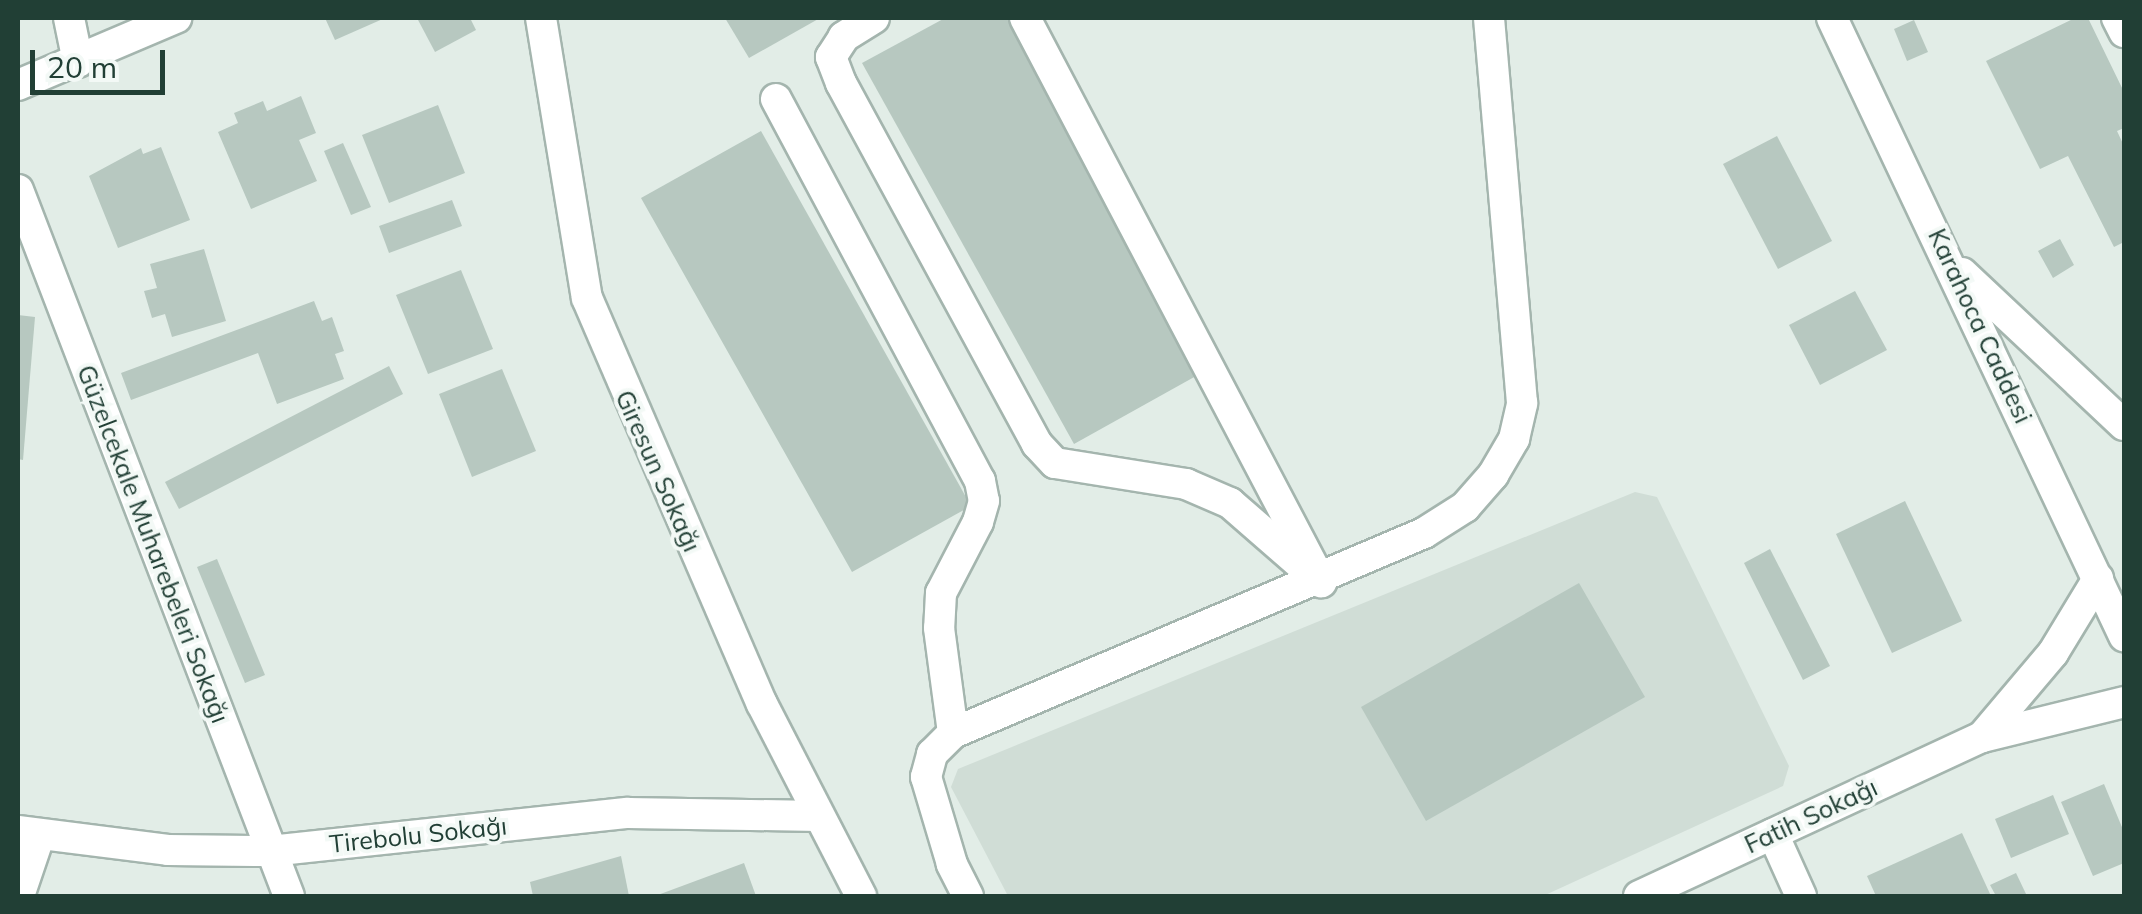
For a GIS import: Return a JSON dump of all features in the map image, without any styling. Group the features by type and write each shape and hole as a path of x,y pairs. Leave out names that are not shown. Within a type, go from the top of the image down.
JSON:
{"street":[{"path":"69,18 78,62"},
{"path":"18,86 176,18"},
{"name":"Giresun Sokağı","path":"541,18 587,298 690,544 861,896"},
{"path":"874,18 844,36 832,57 841,83 1037,444 1055,464 1186,484 1230,503 1321,582"},
{"path":"1025,18 1321,582"},
{"path":"968,896 952,864 926,777 932,754 953,733 1321,582 1465,507 1514,439 1522,403 1488,18"},
{"name":"Karahoca Caddesi","path":"1832,18 2124,636"},
{"path":"2118,18 2124,32"},
{"path":"776,99 980,481 984,501 978,522 941,592 939,628 953,733"},
{"name":"Güzelcekale Muharebeleri Sokağı","path":"18,190 289,896"},
{"path":"1949,261 2124,425"},
{"name":"Fatih Sokağı","path":"1982,736 2053,653 2098,578"},
{"name":"Fatih Sokağı","path":"1639,896 1982,736 2124,702"},
{"name":"Tirebolu Sokağı","path":"28,834 168,850 270,851 628,814 820,816"},
{"path":"19,896 28,834"},
{"path":"1773,834 1802,896"}],"shaded area":[{"path":"1635,492 1657,497 1789,766 1783,786 1543,896 1008,896 951,787 958,769"}],"building":[{"path":"325,18 385,18 335,40"},
{"path":"417,18 470,18 476,30 435,52"},
{"path":"725,18 820,18 749,58"},
{"path":"945,18 1007,18 1205,371 1074,444 862,63"},
{"path":"2075,18 2088,18 2124,92 2124,128 2117,131 2124,146 2124,242 2114,247 2068,156 2040,169 1986,61"},
{"path":"1914,20 1928,52 1907,61 1894,29"},
{"path":"301,96 316,133 299,140 317,181 251,209 218,132 238,123 234,113 263,101 267,111"},
{"path":"438,105 465,173 389,203 362,135"},
{"path":"761,131 971,506 852,572 641,198"},
{"path":"1777,136 1832,241 1778,269 1723,164"},
{"path":"343,143 371,207 351,215 324,151"},
{"path":"161,147 190,220 118,248 89,176 141,148 143,154"},
{"path":"452,200 462,226 389,253 379,226"},
{"path":"2060,239 2074,265 2053,278 2038,251"},
{"path":"204,249 226,321 172,337 165,314 152,318 144,291 157,288 150,264"},
{"path":"461,270 493,349 428,374 396,295"},
{"path":"1855,291 1887,350 1820,385 1789,325"},
{"path":"314,301 322,321 332,317 344,351 335,354 344,379 277,404 258,353 131,400 121,373"},
{"path":"18,315 35,317 23,460 18,459"},
{"path":"389,366 403,394 179,509 165,482"},
{"path":"502,369 536,451 472,477 439,394"},
{"path":"1905,501 1962,621 1892,653 1836,534"},
{"path":"1770,549 1830,666 1803,680 1744,563"},
{"path":"217,559 265,675 245,683 197,567"},
{"path":"1579,583 1645,697 1426,821 1361,707"},
{"path":"2104,784 2124,832 2124,863 2093,876 2061,802"},
{"path":"2053,795 2069,834 2011,858 1995,819"},
{"path":"1962,833 1991,896 1876,896 1867,876"},
{"path":"621,856 629,896 533,896 530,882"},
{"path":"744,863 756,896 655,896"},
{"path":"2016,873 2027,896 1996,896 1990,885"}]}
